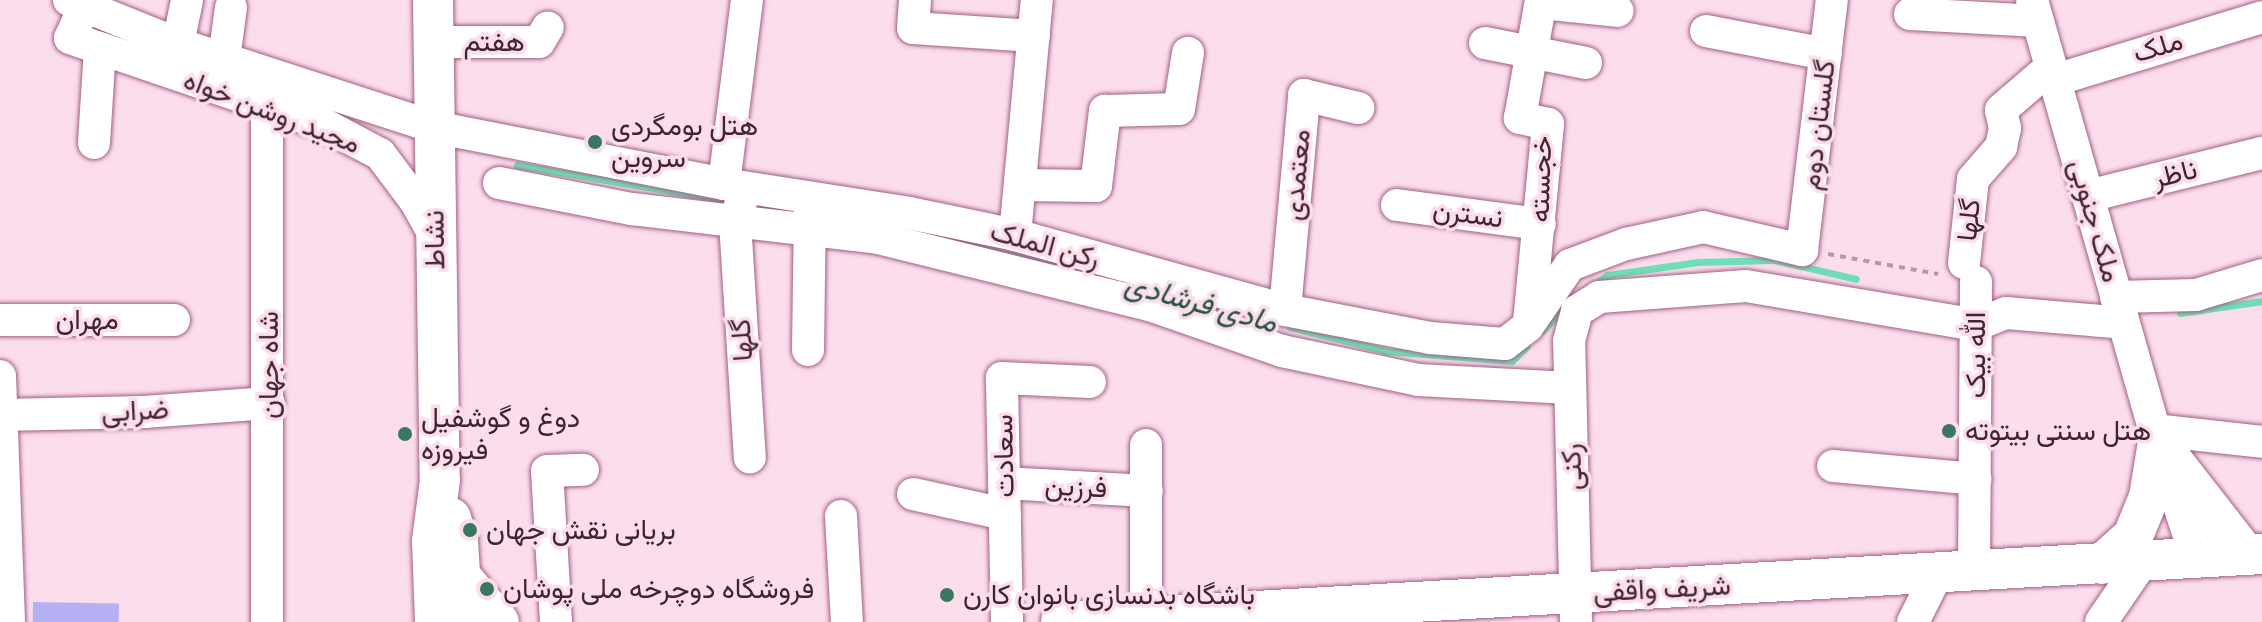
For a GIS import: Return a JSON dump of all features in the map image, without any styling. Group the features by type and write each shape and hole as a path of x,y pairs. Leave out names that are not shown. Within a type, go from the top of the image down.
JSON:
{"main road":[{"name":"نشاط","path":"433,0 440,480 432,541 435,622"},
{"path":"2156,436 2254,554"},
{"path":"2102,564 2133,536 2149,497 2156,436"},
{"name":"نشاط","path":"440,480 458,541 463,622"},
{"name":"شریف واقفی","path":"1061,622 1576,608 1956,573 2254,554"},
{"path":"462,578 499,622"}],"street":[{"path":"178,44 187,0"},
{"path":"735,222 747,0"},
{"path":"915,0 913,28 1034,36"},
{"path":"1015,235 1037,0"},
{"name":"گلستان دوم","path":"1802,250 1832,0"},
{"name":"خجسته","path":"1528,326 1548,124 1520,118 1541,1 1618,11"},
{"name":"مجید روشن خواه","path":"434,127 178,44 89,5 70,38 267,108 323,124 380,154 416,202 435,236"},
{"path":"224,59 231,7"},
{"path":"1910,14 2035,10"},
{"name":"ملک جنوبی","path":"2035,10 2156,436"},
{"name":"ملک","path":"2053,74 2262,17"},
{"name":"هفتم","path":"432,42 539,42 548,27"},
{"path":"1706,31 1826,54"},
{"path":"1485,43 1586,63"},
{"path":"94,143 100,48"},
{"path":"1020,185 1096,186 1105,111 1179,109 1188,53"},
{"name":"گلها","path":"1970,272 1973,179 2001,147 2005,128 2001,110 2053,74"},
{"name":"معتمدی","path":"1285,310 1304,95 1358,108"},
{"name":"شاه جهان","path":"267,108 267,622"},
{"name":"رکن الملک","path":"434,127 735,186 925,216 1015,235 1285,310 1430,338 1505,344 1528,326 1570,265 1626,244 1703,227 1802,250"},
{"name":"ناظر","path":"2088,196 2262,153"},
{"name":"رکن الملک","path":"499,183 632,209 809,230 915,247 1152,306 1282,351 1425,381 1570,388"},
{"path":"808,350 811,198"},
{"name":"نسترن","path":"1397,205 1540,224"},
{"path":"915,247 925,216"},
{"name":"گلها","path":"735,222 750,458"},
{"name":"الله بیک","path":"1956,573 1975,479 1976,325 1970,272"},
{"path":"1528,326 1569,341 1577,311 1599,297 1746,286 1976,325 2006,313 2120,310 2196,295 2262,275"},
{"name":"مهران","path":"0,320 174,320"},
{"path":"1425,381 1430,338"},
{"name":"رکنی","path":"1569,341 1576,608"},
{"path":"0,376 9,622"},
{"name":"سعادت","path":"1007,622 1002,378 1090,382"},
{"name":"ضرابی","path":"1,415 144,412 269,403"},
{"path":"2113,618 2171,559 2156,436 2262,442"},
{"name":"فرزین","path":"1146,445 1146,618"},
{"path":"1833,466 1975,479"},
{"path":"556,622 547,471 583,470"},
{"name":"فرزین","path":"913,494 1005,499 1147,491"},
{"path":"841,516 847,622"},
{"path":"1913,622 1956,573"}],"path":[{"path":"1802,250 1970,272"}],"building":[{"path":"33,602 119,604 119,622 33,622"}],"waterway":[{"name":"مادی فرشادی","path":"517,165 724,200"},
{"name":"مادی فرشادی","path":"748,204 803,213"},
{"name":"مادی فرشادی","path":"925,234 1072,270"},
{"name":"مادی فرشادی","path":"1592,286 1607,275 1698,262 1775,260 1856,279"},
{"name":"مادی فرشادی","path":"1169,296 1239,314"},
{"name":"مادی فرشادی","path":"2180,313 2262,301"},
{"name":"مادی فرشادی","path":"1542,331 1567,306"},
{"name":"مادی فرشادی","path":"1290,327 1386,351 1512,361 1527,346"}],"place":[{"name":"هتل بومگردی سروین","path":"595,142"},
{"name":"هتل سنتی بیتوته","path":"1949,431"},
{"name":"دوغ و گوشفیل فیروزه","path":"405,434"},
{"name":"بریانی نقش جهان","path":"470,530"},
{"name":"فروشگاه دوچرخه ملی پوشان","path":"487,589"},
{"name":"باشگاه بدنسازی بانوان کارن","path":"947,595"}]}
